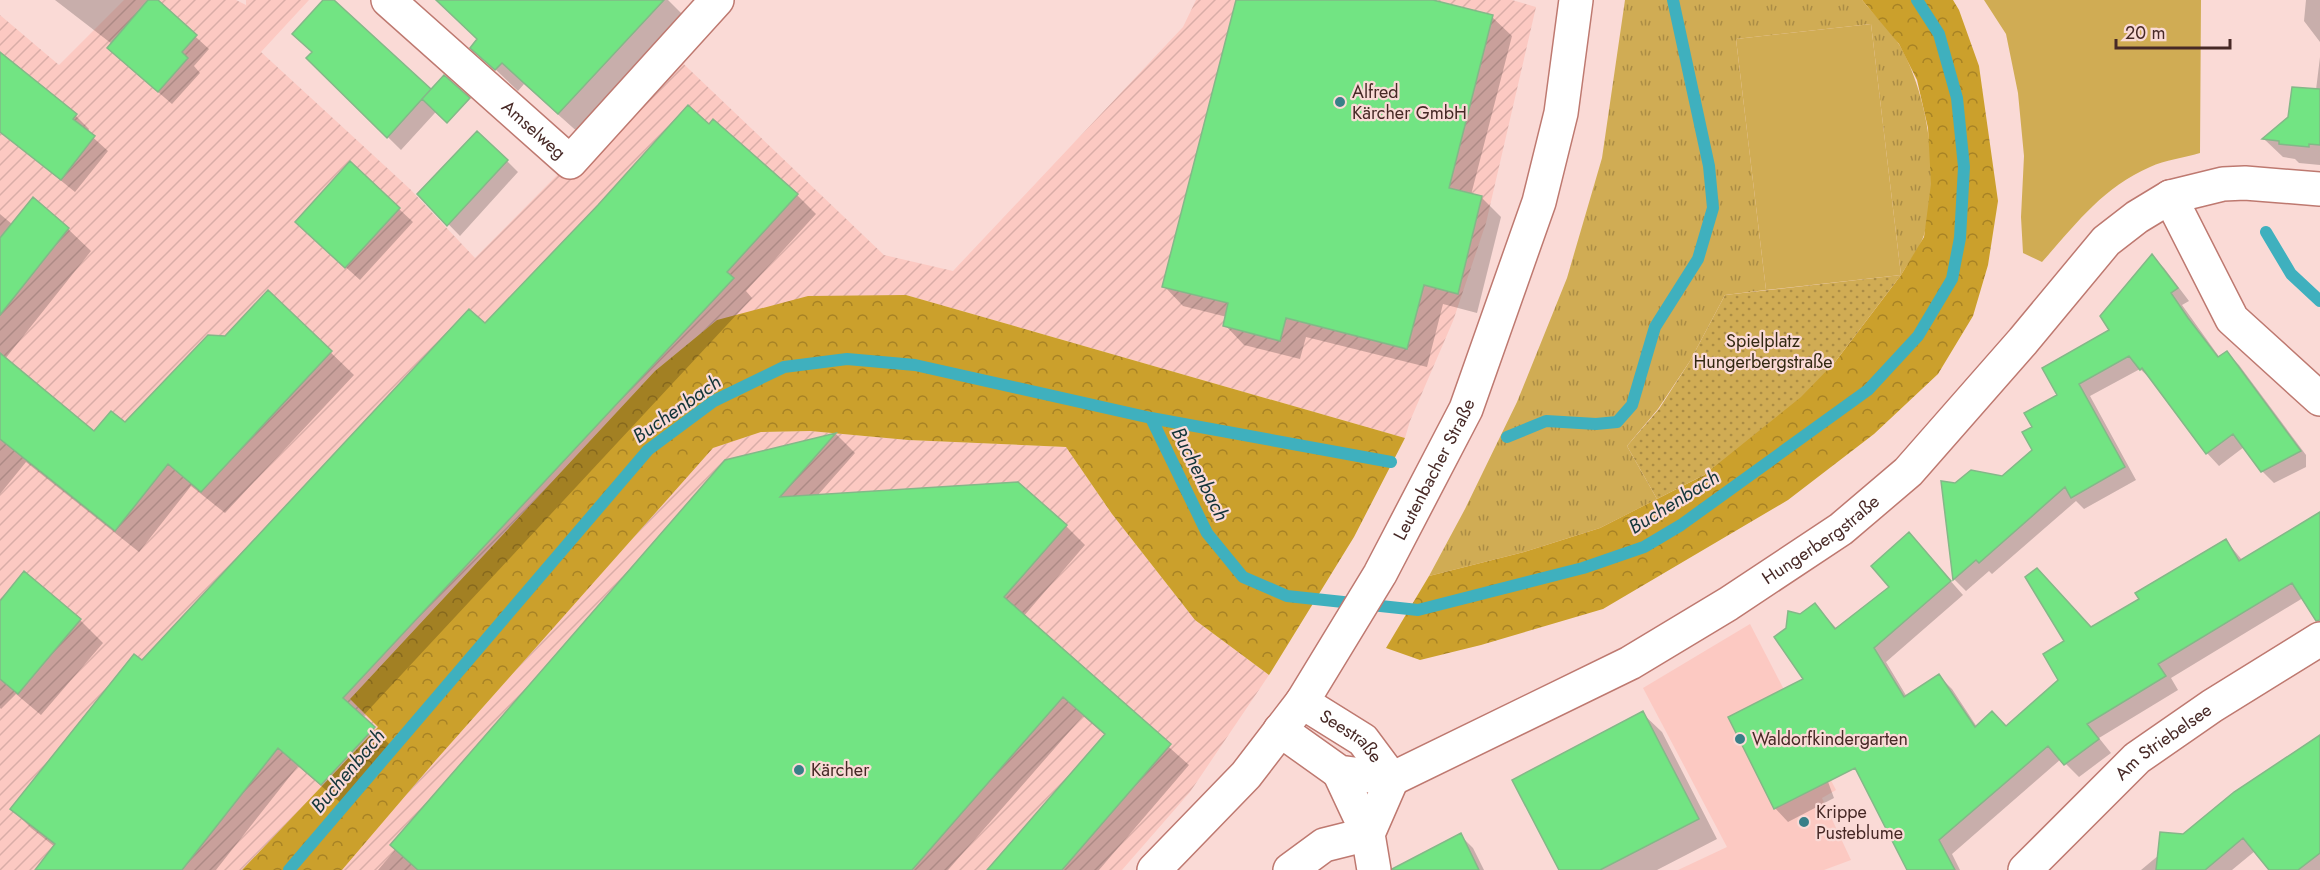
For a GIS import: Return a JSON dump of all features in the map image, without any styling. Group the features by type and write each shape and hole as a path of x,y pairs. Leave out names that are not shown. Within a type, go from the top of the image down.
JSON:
{"street":[{"name":"Amselweg","path":"388,0 570,162 717,0"},
{"name":"Leutenbacher Straße","path":"1154,870 1246,775 1302,702 1380,574 1466,409 1510,290 1539,202 1561,113 1576,0"},
{"name":"Hungerbergstraße","path":"1392,779 1630,663 1728,604 1841,529 1908,472 2023,341 2106,241 2137,217 2170,197 2213,186 2245,183 2320,189"},
{"path":"2170,197 2232,318 2320,399"},
{"name":"Am Striebelsee","path":"2025,870 2137,758 2212,706 2320,639"},
{"name":"Seestraße","path":"1302,702 1363,740 1392,779"},
{"path":"1280,730 1339,772 1392,779 1368,834"},
{"path":"1339,772 1368,834 1374,870"},
{"path":"1290,870 1324,845 1368,834"}],"shaded area":[{"path":"124,0 236,0 246,5 246,0 309,0 261,52 410,189 475,258 570,162 670,51 884,255 953,271 1183,27 1196,0 1512,0 1536,7 1486,223 1453,321 1410,421 1405,438 906,295 717,320 655,371 350,699 379,727 242,870 0,870 0,15 59,65"},
{"path":"810,431 908,440 1066,447 1112,514 1195,620 1269,675 1190,792 1122,870 342,870 436,760 713,448 761,432"},
{"name":"Waldorfkindergarten","path":"1750,624 1836,790 1822,798 1851,860 1824,870 1678,870 1727,847 1643,688"}],"green space":[{"path":"1625,0 1862,0 1900,46 1910,66 1925,113 1929,138 1931,189 1924,235 1901,275 1871,24 1736,39 1766,290 1725,295 1690,361 1658,409 1627,446 1657,499 1600,528 1524,552 1429,576 1465,509 1517,402 1567,278 1602,158"},
{"path":"1862,0 1953,0 1959,10 1979,66 1998,201 1988,265 1973,316 1938,374 1874,434 1788,500 1603,609 1481,645 1420,660 1386,648 1429,576 1524,552 1600,528 1704,475 1835,362 1901,275 1924,237 1931,184 1928,128 1917,80 1899,44"},
{"path":"1984,0 2201,0 2200,153 2156,165 2117,186 2091,208 2042,262 2023,253 2021,217 2024,156 2018,93 2006,34"},
{"path":"1871,24 1901,275 1766,290 1736,39"},
{"name":"Spielplatz Hungerbergstraße","path":"1901,275 1835,362 1801,397 1704,475 1657,499 1627,446 1659,409 1690,361 1725,295"},
{"path":"906,295 1405,438 1354,537 1269,675 1195,620 1112,514 1066,447 908,440 810,431 761,432 713,448 436,760 342,870 242,870 378,727 350,699 655,371 717,320 808,296"}],"building":[{"path":"148,0 158,0 197,35 182,52 188,58 158,92 107,48"},
{"path":"323,0 334,0 431,89 387,138 306,58 312,52 292,34"},
{"path":"436,0 664,0 558,114 502,63 495,70 470,48 477,39"},
{"name":"Alfred Kärcher GmbH","path":"1236,0 1433,0 1493,15 1449,188 1482,196 1458,294 1424,285 1407,349 1286,318 1280,341 1223,326 1228,303 1162,287"},
{"path":"0,52 77,114 73,119 95,136 61,180 0,132"},
{"path":"444,75 470,98 447,123 422,99"},
{"path":"2292,87 2320,89 2320,145 2309,144 2309,147 2279,144 2279,141 2262,139 2288,117"},
{"path":"688,105 709,124 713,119 798,194 727,272 734,278 343,698 375,727 321,785 278,748 182,870 35,870 55,844 10,809 134,654 142,660 469,309 485,323 598,205"},
{"path":"477,131 508,160 447,226 417,194"},
{"path":"350,161 400,208 345,268 295,222"},
{"path":"33,197 69,228 0,315 0,238"},
{"path":"2152,254 2178,288 2171,293 2188,318 2218,357 2227,351 2301,451 2261,472 2233,434 2206,454 2142,368 2140,370 2129,356 2079,384 2125,467 2071,498 2065,487 1979,563 1976,560 1953,580 1941,481 1955,483 1971,470 2002,476 2032,450 2022,432 2032,427 2024,413 2057,395 2042,368 2109,330 2100,316"},
{"path":"268,290 332,351 201,492 168,464 115,531 0,439 0,353 94,431 111,411 125,422 208,335 225,336"},
{"name":"Kärcher","path":"836,433 780,497 1018,482 1067,525 1004,597 1171,744 1062,870 987,870 1105,734 1063,697 912,870 418,870 390,845 725,460"},
{"path":"2320,512 2320,620 2316,621 2292,583 2158,664 2166,676 2087,724 2099,739 2064,765 2048,746 1939,840 1955,870 1907,870 1855,768 1774,809 1728,717 1803,679 1774,637 1786,628 1788,611 1800,614 1815,603 1835,629 1889,587 1871,566 1909,532 1951,581 1874,648 1904,697 1939,674 1975,727 1992,711 2006,726 2058,680 2043,654 2064,641 2025,577 2037,568 2091,627 2139,599 2135,593 2226,539 2239,561"},
{"path":"24,571 81,619 18,694 0,679 0,601"},
{"path":"1643,711 1699,819 1600,870 1559,870 1512,780"},
{"path":"2320,735 2320,853 2298,870 2269,870 2243,838 2205,870 2156,870 2160,832 2183,834 2234,792"},
{"path":"1461,833 1479,870 1392,870 1392,869"}],"waterway":[{"path":"1507,437 1546,421 1596,424 1617,422 1632,405 1655,327 1698,259 1713,208 1709,166 1673,0"},
{"name":"Buchenbach","path":"289,870 648,450 714,401 784,367 847,359 915,365 1151,418 1207,533 1243,577 1287,596 1418,610 1583,568 1644,547 1681,525 1868,390 1918,336 1952,279 1960,238 1964,167 1957,98 1939,34 1917,0"},
{"path":"2266,232 2291,274 2320,301"},
{"path":"1151,418 1391,462"}],"place":[{"name":"Alfred Kärcher GmbH","path":"1340,102"},
{"name":"Waldorfkindergarten","path":"1740,739"},
{"name":"Kärcher","path":"799,770"},
{"name":"Krippe Pusteblume","path":"1804,822"}]}
